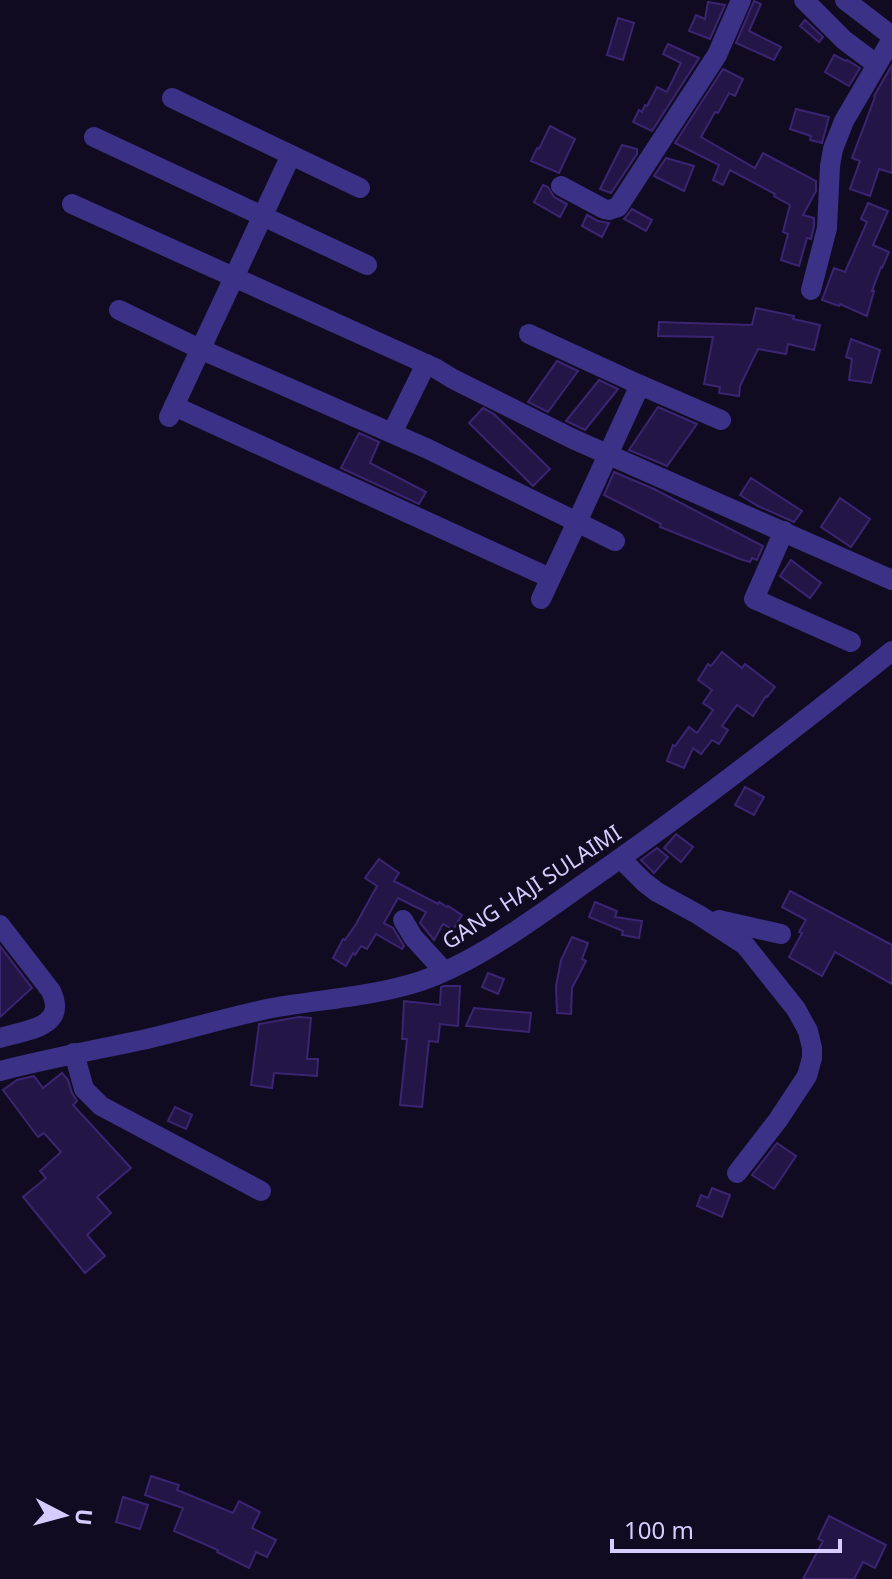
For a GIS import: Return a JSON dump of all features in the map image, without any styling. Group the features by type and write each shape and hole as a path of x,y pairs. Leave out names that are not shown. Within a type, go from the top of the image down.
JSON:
{"street":[{"path":"561,186 604,209 618,207 717,55 741,0"},
{"path":"804,0 885,49"},
{"path":"845,0 853,28 885,49"},
{"path":"811,290 827,228 833,149 844,121 885,49"},
{"path":"172,98 360,188"},
{"path":"94,137 367,265"},
{"path":"291,155 171,412 550,578"},
{"path":"72,204 426,364 548,427 892,580"},
{"path":"119,310 428,449 615,541"},
{"path":"529,334 721,420"},
{"path":"392,433 426,364"},
{"path":"541,599 640,385"},
{"path":"784,531 754,599 851,642"},
{"name":"GANG HAJI SULAIMI","path":"3,1064 142,1040 257,1011 399,988 444,971 538,916 621,859 892,651"},
{"path":"621,859 657,892 745,945 804,1021 812,1048 811,1067 778,1120 737,1173"},
{"path":"699,915 781,934"},
{"path":"403,920 413,937 444,971"},
{"path":"0,925 56,1000 56,1010 46,1024 0,1038"},
{"path":"74,1053 84,1089 101,1106 261,1191"}],"building":[{"path":"754,1 761,4 749,31 781,47 774,60 736,43"},
{"path":"708,2 725,5 710,39 689,31 696,15 705,19"},
{"path":"618,18 634,23 623,60 607,55"},
{"path":"805,20 823,37 819,42 800,26"},
{"path":"668,44 699,58 652,131 633,122 639,110 642,112 647,106 657,87 667,92 681,63 663,54"},
{"path":"834,55 860,68 849,86 825,72"},
{"path":"892,65 892,173 879,169 870,196 850,189 860,161 852,158 874,96"},
{"path":"723,69 743,79 735,96 729,93 701,137 755,168 763,153 816,181 816,191 803,215 814,218 814,226 799,266 781,260 788,234 783,232 790,205 730,170 723,185 713,180 719,165 675,143"},
{"path":"796,109 829,117 822,143 790,129"},
{"path":"550,126 575,139 559,173 531,161"},
{"path":"622,145 637,149 637,154 611,193 600,189"},
{"path":"666,158 694,166 684,191 654,176"},
{"path":"543,185 554,197 567,204 560,217 534,202"},
{"path":"868,203 888,211 873,245 889,252 872,291 867,316 822,300 834,268 845,272 867,222 861,219"},
{"path":"632,209 652,220 646,231 624,219"},
{"path":"587,215 609,223 602,237 582,226"},
{"path":"756,308 820,325 814,350 788,344 786,354 758,349 740,386 739,396 719,393 720,387 704,384 713,337 658,336 659,322 752,325"},
{"path":"851,339 880,350 871,383 849,380 852,359 846,357"},
{"path":"557,361 578,371 548,412 528,402"},
{"path":"599,380 618,389 585,430 566,421"},
{"path":"658,407 697,424 667,466 629,450"},
{"path":"483,408 494,414 550,469 533,486 469,423"},
{"path":"359,433 379,442 370,463 426,492 419,504 341,468"},
{"path":"614,472 654,489 763,546 757,560 752,558 750,562 740,559 660,527 661,524 604,495"},
{"path":"751,478 802,511 794,522 740,495"},
{"path":"840,498 870,519 851,547 821,527"},
{"path":"791,560 821,583 810,598 780,576"},
{"path":"722,652 742,668 745,664 775,687 753,716 737,705 722,726 728,730 719,744 712,740 701,754 693,748 684,768 667,761 673,745 689,727 697,733 713,710 703,703 712,690 698,680 708,664 711,666"},
{"path":"745,787 764,797 754,815 735,805"},
{"path":"676,834 693,847 681,862 664,848"},
{"path":"657,848 668,857 654,873 641,860"},
{"path":"379,859 399,873 394,881 462,915 453,930 443,924 434,940 420,923 426,912 398,898 384,923 393,928 404,946 402,949 376,934 367,949 361,946 355,955 353,953 346,966 333,958 377,886 365,878"},
{"path":"790,891 892,945 892,984 835,952 822,976 789,957 806,920 782,907"},
{"path":"595,902 617,911 615,917 642,921 639,938 622,935 623,931 589,917"},
{"path":"572,937 588,943 582,959 586,961 572,988 571,1014 557,1013 556,986 561,960"},
{"path":"0,946 32,988 0,1017"},
{"path":"488,973 504,979 498,994 482,987"},
{"path":"460,986 458,1026 440,1024 438,1042 429,1041 422,1107 400,1105 407,1039 402,1039 404,1001 440,1005 441,987"},
{"path":"474,1008 531,1013 529,1032 466,1026"},
{"path":"311,1018 307,1059 318,1059 317,1076 274,1073 272,1088 251,1085 259,1024"},
{"path":"62,1073 77,1101 73,1105 131,1168 97,1197 111,1213 87,1235 105,1256 85,1273 23,1197 46,1178 40,1171 61,1152 44,1133 38,1137 3,1090 17,1080 34,1076 43,1088"},
{"path":"175,1107 192,1115 186,1129 168,1121"},
{"path":"777,1143 796,1156 774,1189 752,1175"},
{"path":"712,1188 730,1195 722,1217 697,1206 701,1195 708,1198"},
{"path":"151,1476 179,1485 177,1490 233,1513 239,1501 260,1512 252,1528 276,1540 267,1557 256,1552 249,1568 218,1550 174,1531 183,1508 145,1495"},
{"path":"123,1497 148,1505 140,1529 116,1522"},
{"path":"829,1516 886,1545 875,1568 863,1562 854,1579 803,1579 823,1541 818,1539"}]}
